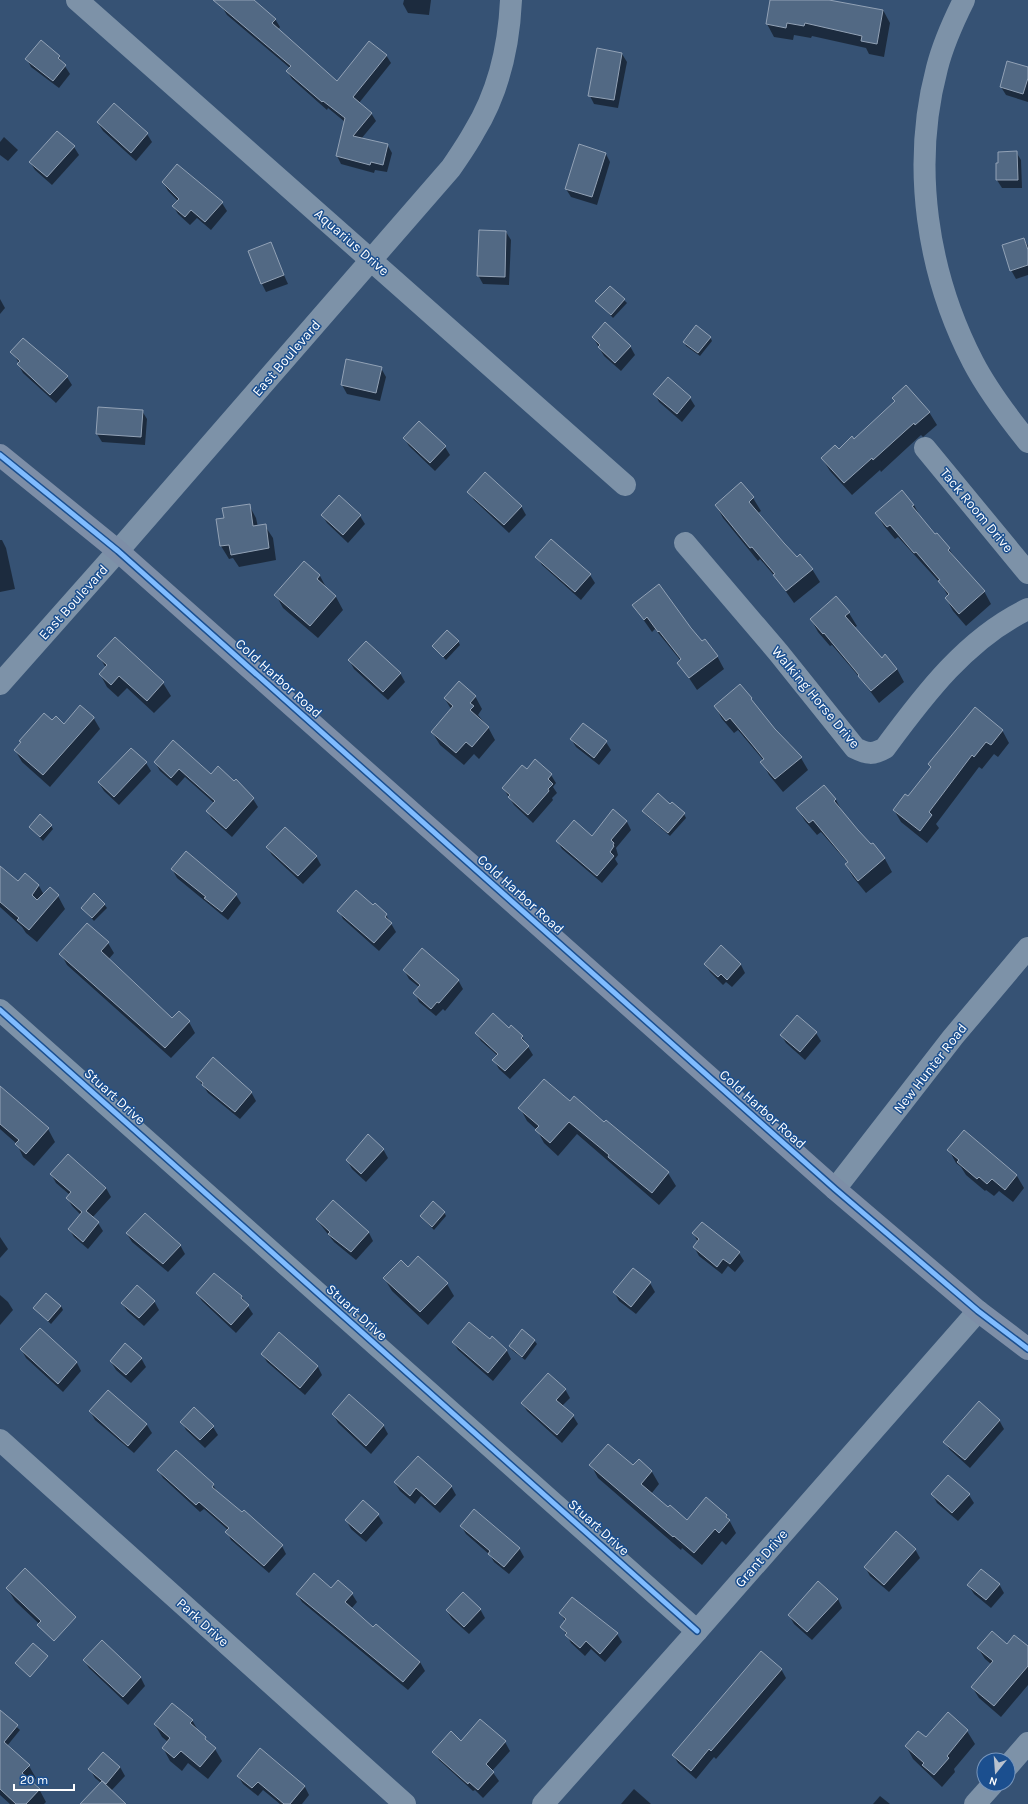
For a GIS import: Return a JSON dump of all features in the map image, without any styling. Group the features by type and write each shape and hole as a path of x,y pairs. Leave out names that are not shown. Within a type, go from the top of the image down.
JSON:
{"main road":[{"name":"Cold Harbor Road","path":"0,455 118,552 835,1189 978,1311 1028,1349"}],"street":[{"name":"Aquarius Drive","path":"77,0 625,485"},
{"name":"East Boulevard","path":"0,684 118,552 451,168 475,131 491,98 503,62 510,26 511,0"},
{"path":"964,0 944,45 928,107 924,160 925,195 930,239 938,273 954,323 973,363 1001,408 1028,442"},
{"name":"Tack Room Drive","path":"925,448 1028,573"},
{"name":"Walking Horse Drive","path":"685,543 778,652 855,748 866,754 876,753 885,748 933,688 971,647 986,634 1013,616 1028,609"},
{"name":"New Hunter Road","path":"835,1189 953,1037 1028,948"},
{"name":"Stuart Drive","path":"0,1010 697,1631"},
{"name":"Grant Drive","path":"543,1804 978,1311"},
{"name":"Park Drive","path":"0,1440 405,1804"},
{"path":"1016,1757 1028,1743"},
{"path":"975,1804 986,1792"}],"building":[{"path":"213,0 254,0 276,19 272,23 337,81 369,41 387,55 353,97 372,113 353,136 388,144 383,165 371,162 370,165 336,156 345,118 323,101 322,102 286,71 291,66"},
{"path":"770,0 829,0 883,10 877,44 861,41 862,36 805,23 804,26 787,23 786,28 766,24"},
{"path":"41,40 60,56 58,58 66,65 53,81 25,59"},
{"path":"597,48 622,53 614,100 588,96"},
{"path":"1007,61 1028,67 1028,78 1023,94 1000,87"},
{"path":"114,103 148,133 131,153 97,122"},
{"path":"57,131 75,146 47,177 29,162"},
{"path":"579,144 606,153 592,197 565,189"},
{"path":"1017,151 1018,180 996,180 996,163 998,163 998,152"},
{"path":"177,164 223,202 205,222 191,210 185,217 172,206 179,199 162,182"},
{"path":"479,230 506,231 505,277 477,276"},
{"path":"1024,238 1028,250 1028,265 1010,271 1002,245"},
{"path":"271,242 284,275 261,284 248,251"},
{"path":"610,286 625,299 611,315 595,301"},
{"path":"605,322 631,346 615,363 598,347 600,345 592,337"},
{"path":"696,325 711,337 698,353 683,342"},
{"path":"23,338 68,376 50,395 17,364 20,361 10,352"},
{"path":"346,359 382,367 376,393 341,385"},
{"path":"668,377 691,397 677,414 653,394"},
{"path":"906,385 930,412 915,425 914,423 873,460 872,458 844,483 821,458 835,445 839,449 852,436 854,439 895,401 892,398"},
{"path":"98,407 143,410 141,437 96,434"},
{"path":"419,421 446,446 430,463 403,438"},
{"path":"485,472 522,506 504,525 467,492"},
{"path":"741,482 754,497 749,502 797,557 800,554 813,569 786,591 773,575 775,574 752,547 750,548 715,505"},
{"path":"902,490 914,505 912,506 935,534 937,533 950,548 948,550 985,591 959,614 945,598 949,594 938,581 940,580 890,525 887,527 875,513"},
{"path":"339,495 361,515 343,535 321,515"},
{"path":"250,504 253,526 266,524 269,548 231,555 229,545 220,546 216,519 224,518 222,508"},
{"path":"551,539 591,574 575,592 535,557"},
{"path":"304,561 320,575 317,579 336,596 310,626 274,595"},
{"path":"659,584 691,628 702,641 705,639 718,656 689,678 677,663 681,659 647,617 644,620 632,605"},
{"path":"836,596 850,612 845,616 882,658 885,654 897,669 871,691 824,633 823,634 810,619"},
{"path":"447,630 459,641 443,657 432,646"},
{"path":"115,637 164,682 147,701 119,676 111,685 99,674 107,665 97,656"},
{"path":"366,641 401,673 383,692 348,660"},
{"path":"459,681 476,696 470,703 474,706 470,710 489,727 472,747 466,742 456,753 431,732 453,706 444,698"},
{"path":"740,684 775,729 802,757 775,779 760,762 764,759 751,743 730,718 726,721 714,706"},
{"path":"80,705 94,718 43,775 14,750 21,742 19,741 44,713 52,720 56,716 64,724"},
{"path":"975,707 1003,730 991,745 986,742 974,757 972,755 929,812 932,815 920,831 893,810 905,794 908,796 931,767 928,764"},
{"path":"583,723 607,741 594,758 570,739"},
{"path":"173,740 211,774 218,766 234,781 236,779 254,798 226,829 206,811 215,801 179,769 171,778 154,762"},
{"path":"131,748 147,762 114,797 98,782"},
{"path":"535,759 552,774 548,779 553,784 548,789 549,791 528,815 508,797 510,795 502,788 522,765 527,769"},
{"path":"824,785 836,799 834,801 858,830 871,844 873,843 885,858 858,881 845,864 848,862 813,820 809,823 796,808"},
{"path":"658,793 670,804 672,802 685,813 668,833 642,811"},
{"path":"613,809 627,821 611,840 614,843 614,846 610,852 614,856 597,876 556,841 574,820 592,836"},
{"path":"40,814 52,825 40,837 29,827"},
{"path":"285,827 317,856 298,876 266,847"},
{"path":"186,851 237,894 222,912 171,869"},
{"path":"0,866 18,881 25,873 39,885 32,895 37,900 50,887 59,895 29,930 17,920 19,918 0,902"},
{"path":"356,890 373,905 375,903 387,914 385,917 392,923 374,943 337,911"},
{"path":"94,893 105,904 92,918 81,908"},
{"path":"87,923 109,942 101,951 172,1018 179,1011 190,1021 165,1048 59,954"},
{"path":"721,945 741,964 727,980 721,974 718,977 704,964"},
{"path":"422,948 459,980 439,1003 437,1002 431,1009 413,993 420,985 403,970"},
{"path":"493,1013 509,1028 511,1025 523,1036 521,1038 529,1046 505,1071 492,1060 498,1054 475,1033"},
{"path":"797,1015 817,1032 800,1052 780,1035"},
{"path":"213,1057 252,1092 235,1112 202,1085 203,1083 196,1077"},
{"path":"544,1079 570,1101 574,1096 604,1122 606,1120 669,1172 652,1193 608,1157 609,1155 569,1122 550,1143 535,1130 539,1126 518,1108"},
{"path":"0,1086 49,1128 26,1154 15,1144 19,1140 0,1124"},
{"path":"964,1130 1017,1175 1005,1190 992,1179 987,1184 979,1177 977,1179 957,1162 959,1160 947,1150"},
{"path":"368,1134 384,1149 361,1174 346,1160"},
{"path":"68,1154 106,1188 86,1211 99,1222 83,1242 68,1229 82,1212 66,1198 71,1192 50,1174"},
{"path":"333,1200 369,1232 351,1252 328,1234 330,1232 316,1219"},
{"path":"433,1201 445,1212 432,1227 420,1216"},
{"path":"145,1213 181,1245 163,1264 126,1233"},
{"path":"702,1222 740,1252 730,1264 723,1259 717,1267 693,1247 699,1239 692,1233"},
{"path":"418,1256 448,1283 420,1312 383,1278 401,1260 408,1267"},
{"path":"633,1268 651,1282 631,1307 613,1292"},
{"path":"214,1273 242,1296 241,1298 249,1305 231,1325 196,1293"},
{"path":"137,1285 155,1301 139,1318 121,1303"},
{"path":"46,1293 61,1306 48,1321 33,1308"},
{"path":"469,1322 490,1339 492,1336 507,1350 488,1373 452,1342"},
{"path":"40,1328 77,1362 58,1384 20,1349"},
{"path":"522,1329 535,1340 522,1357 509,1346"},
{"path":"279,1332 318,1366 300,1388 261,1354"},
{"path":"125,1343 142,1358 126,1375 110,1361"},
{"path":"548,1373 566,1389 556,1400 574,1415 557,1435 521,1403"},
{"path":"108,1390 147,1424 128,1446 89,1411"},
{"path":"349,1394 384,1425 366,1446 332,1414"},
{"path":"979,1401 1000,1420 965,1460 943,1442"},
{"path":"194,1407 214,1426 200,1440 180,1422"},
{"path":"608,1444 633,1465 639,1459 652,1471 641,1484 668,1507 670,1505 687,1520 706,1497 727,1515 726,1517 730,1520 719,1533 715,1529 694,1553 674,1536 673,1537 589,1465"},
{"path":"176,1450 214,1484 212,1487 242,1512 244,1510 283,1545 264,1566 225,1532 229,1528 199,1502 196,1505 157,1470"},
{"path":"418,1456 452,1486 435,1505 416,1488 410,1496 394,1482"},
{"path":"948,1475 970,1494 952,1513 931,1494"},
{"path":"363,1500 379,1514 361,1534 345,1520"},
{"path":"474,1509 520,1548 504,1567 488,1554 490,1551 460,1526"},
{"path":"896,1531 916,1549 884,1585 864,1567"},
{"path":"25,1568 76,1617 54,1641 37,1625 41,1621 6,1588"},
{"path":"981,1569 1000,1584 986,1600 967,1585"},
{"path":"314,1573 331,1588 338,1580 353,1593 345,1602 373,1627 376,1624 420,1662 403,1682 296,1594"},
{"path":"818,1581 838,1599 807,1632 788,1615"},
{"path":"463,1592 481,1609 464,1627 446,1610"},
{"path":"572,1597 618,1633 600,1654 586,1641 580,1648 565,1635 567,1633 560,1627 566,1619 559,1613"},
{"path":"992,1631 1007,1644 1014,1635 1028,1646 1028,1666 994,1706 971,1687 993,1661 977,1648"},
{"path":"102,1640 141,1677 123,1697 83,1660"},
{"path":"33,1643 48,1656 30,1677 15,1663"},
{"path":"761,1651 782,1669 711,1751 709,1749 691,1771 672,1755"},
{"path":"172,1703 193,1720 190,1723 216,1748 200,1767 181,1751 174,1758 162,1748 170,1738 154,1724"},
{"path":"0,1710 18,1725 4,1742 30,1765 22,1773 40,1789 26,1804 16,1804 0,1789"},
{"path":"948,1712 968,1730 947,1756 949,1758 934,1775 922,1765 924,1763 905,1746 918,1731 926,1737"},
{"path":"480,1719 506,1741 486,1764 494,1772 478,1790 469,1782 468,1784 432,1752 451,1731 461,1741"},
{"path":"260,1748 305,1786 290,1804 284,1804 258,1782 252,1788 237,1776"},
{"path":"103,1752 120,1767 106,1784 88,1769"},
{"path":"102,1781 126,1804 80,1804"}],"cycle path":[{"path":"0,455 118,551 835,1189 978,1311 1028,1349"},
{"path":"0,1010 697,1631"}]}
